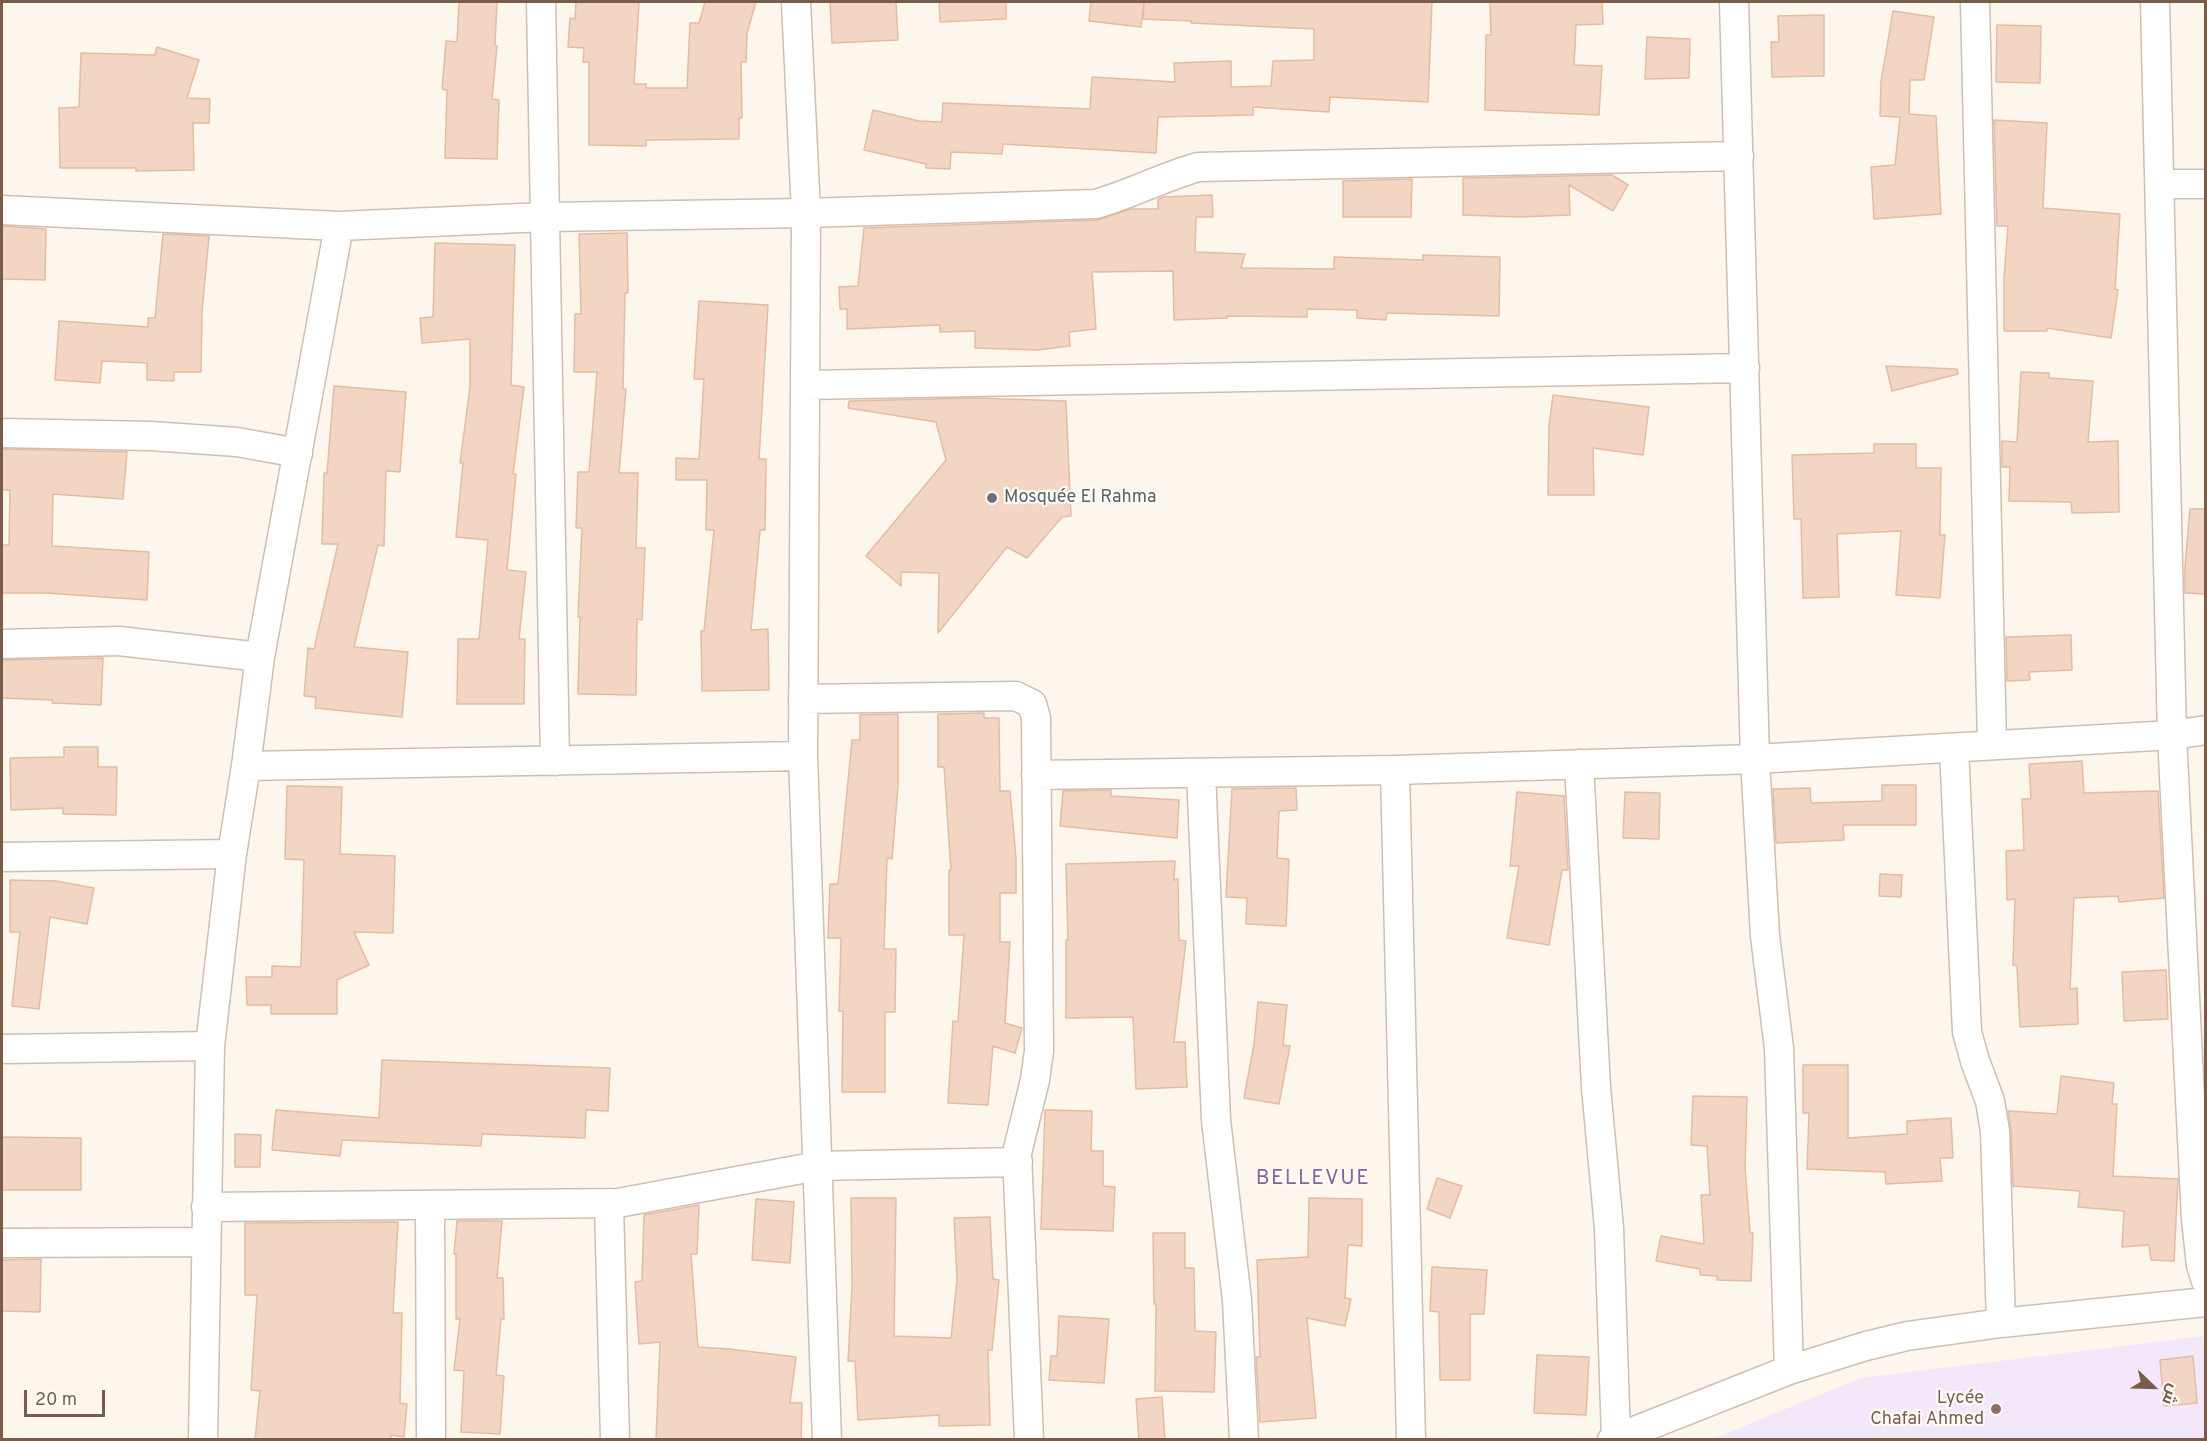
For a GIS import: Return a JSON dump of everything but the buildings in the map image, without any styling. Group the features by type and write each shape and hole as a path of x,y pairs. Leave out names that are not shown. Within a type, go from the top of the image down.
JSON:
{"street":[{"path":"541,2 555,760"},
{"path":"796,2 806,213 803,756 826,1440"},
{"path":"1734,2 1755,759 1765,936 1779,1048 1789,1370"},
{"path":"1975,2 1992,746"},
{"path":"2155,2 2172,735 2196,1219 2205,1281"},
{"path":"2,210 339,226 545,217 806,213 1096,204 1198,167 1738,156"},
{"path":"2160,184 2205,184"},
{"path":"203,1440 210,1046 232,854 260,657 339,226"},
{"path":"806,385 1744,368"},
{"path":"2,433 151,436 237,442 298,453"},
{"path":"2,644 119,641 260,657"},
{"path":"803,699 1016,696 1032,704 1036,718 1039,1051 1035,1080 1017,1153 1029,1440"},
{"path":"1036,776 1395,770 1755,759 2172,735 2205,730"},
{"path":"1954,748 1967,1032 1990,1101 1995,1131 2001,1323"},
{"path":"246,766 803,756"},
{"path":"1579,764 1596,1087 1609,1228 1614,1439 1789,1370 1907,1336 2001,1323 2205,1302"},
{"path":"1395,770 1411,1440"},
{"path":"1201,773 1216,1120 1237,1300 1244,1440"},
{"path":"2,857 232,854"},
{"path":"2,1049 210,1046"},
{"path":"206,1207 609,1203 818,1166 1018,1162"},
{"path":"609,1203 615,1440"},
{"path":"430,1205 432,1440"},
{"path":"2,1243 206,1242"}],"shaded area":[{"name":"Lycée Chafai Ahmed","path":"2203,1336 2206,1365 2205,1439 1710,1440 1861,1378"}],"place":[{"name":"Mosquée El Rahma","path":"992,498"},
{"name":"Lycée Chafai Ahmed","path":"1996,1409"}],"district":[{"name":"BELLEVUE","path":"1313,1180"}]}
